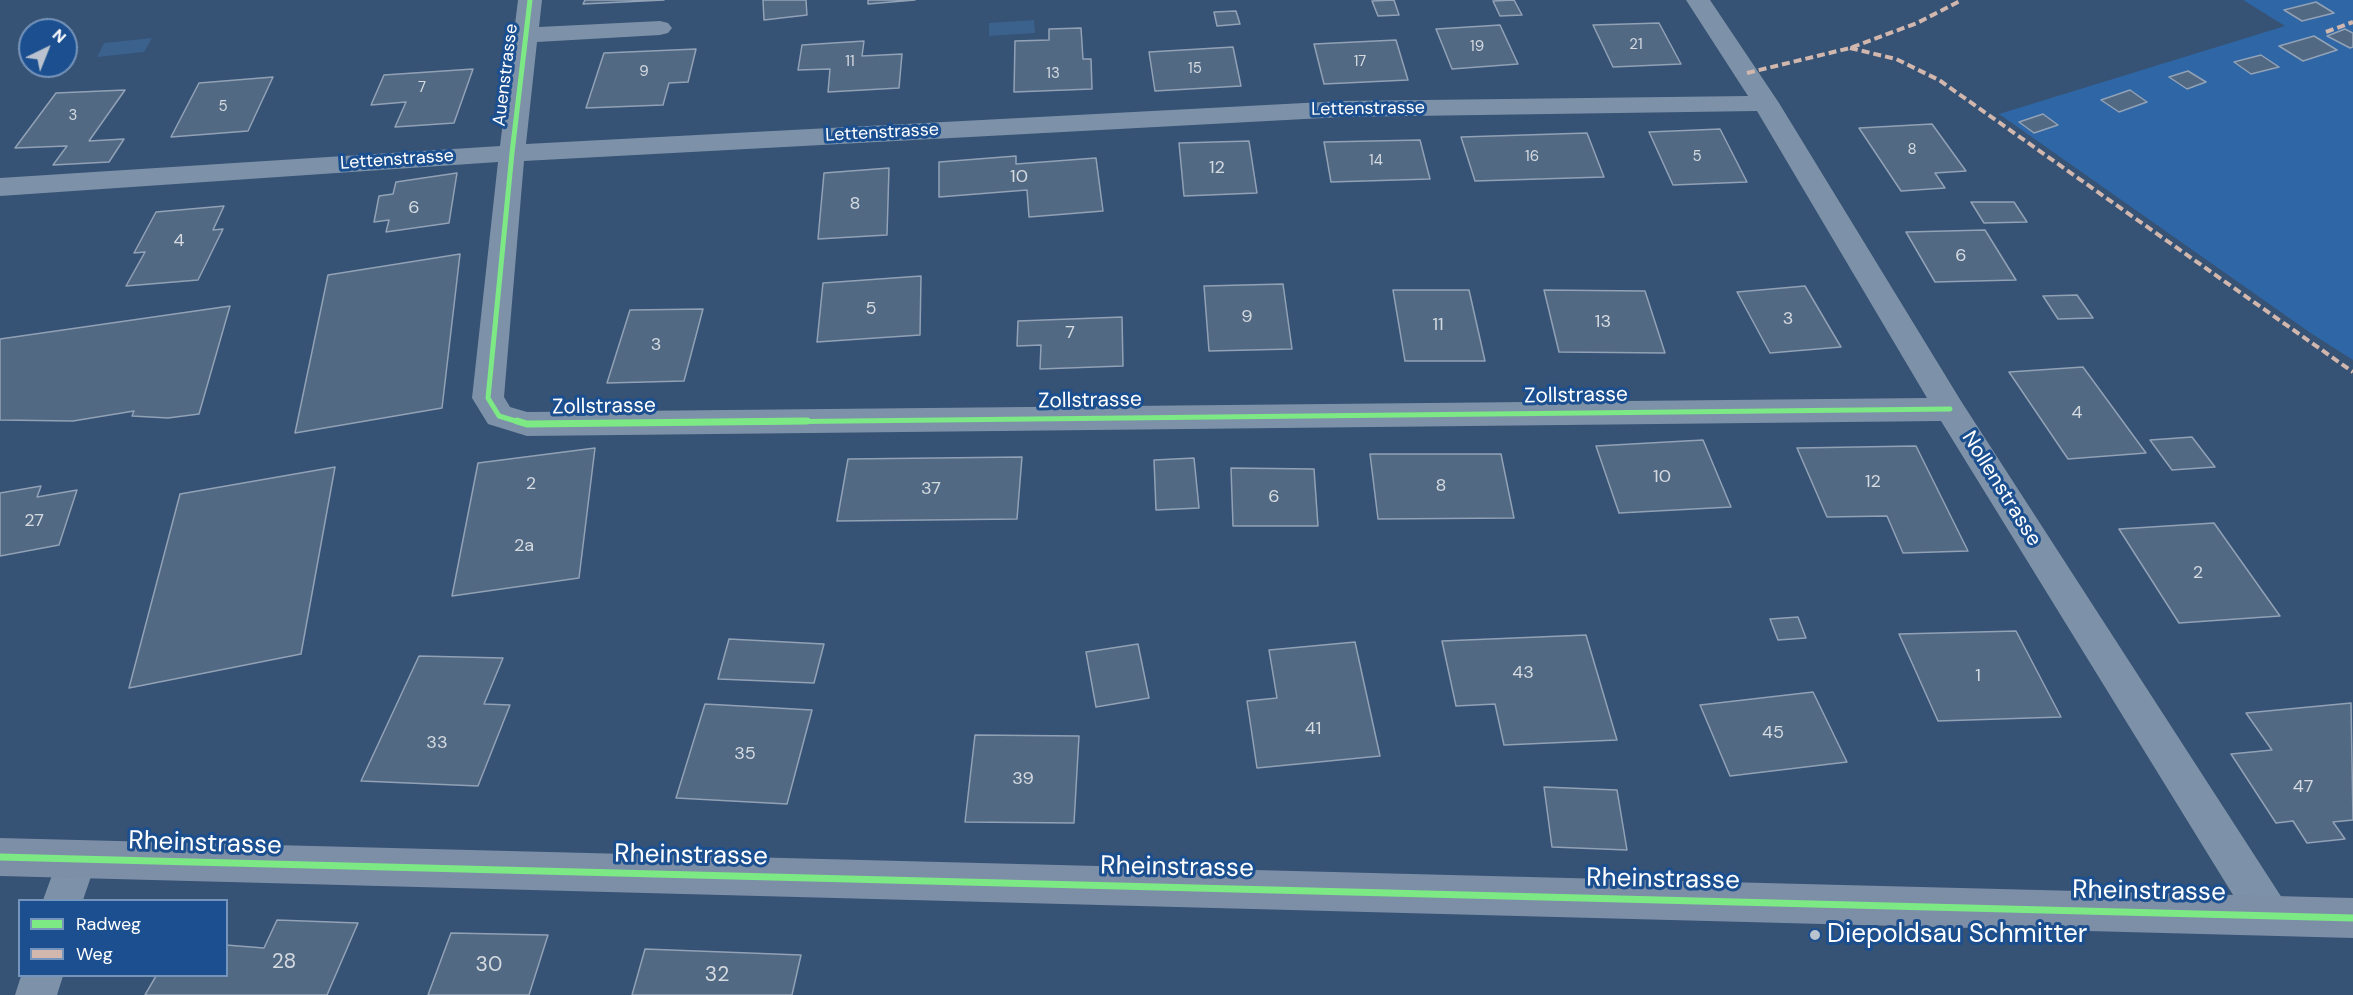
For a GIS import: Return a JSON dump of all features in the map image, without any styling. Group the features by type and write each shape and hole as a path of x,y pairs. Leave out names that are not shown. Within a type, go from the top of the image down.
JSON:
{"main road":[{"name":"Rheinstrasse","path":"0,857 2353,918"}],"street":[{"name":"Auenstrasse","path":"512,153 530,0"},
{"name":"Nollenstrasse","path":"1698,0 1766,103 1950,408 2269,915"},
{"name":"Auenstrasse","path":"527,35 660,28"},
{"name":"Lettenstrasse","path":"0,188 512,153 1330,110 1766,103"},
{"name":"Zollstrasse","path":"512,153 488,398 500,416 528,424 1950,408"},
{"path":"63,899 77,859"},
{"path":"36,995 41,977"}],"shaded area":[{"path":"2243,0 2353,0 2353,360 2312,334 1999,114 2285,26"},
{"path":"1034,20 1035,33 989,36 989,23"},
{"path":"152,38 144,52 97,57 104,43"}],"building":[{"path":"585,0 664,0 583,4"},
{"path":"763,0 806,0 807,15 764,20"},
{"path":"868,0 915,0 868,4"},
{"path":"1394,0 1399,15 1378,16 1372,1"},
{"path":"1514,0 1522,15 1500,16 1493,1"},
{"path":"2316,2 2334,13 2302,21 2284,10"},
{"path":"1236,11 1240,24 1217,26 1214,12"},
{"path":"1659,23 1681,64 1613,67 1593,25"},
{"path":"1500,25 1518,64 1452,69 1436,29"},
{"path":"1081,28 1083,59 1091,59 1092,89 1014,92 1015,41 1049,40 1049,29"},
{"path":"2345,29 2353,33 2353,47 2350,48 2327,36"},
{"path":"2314,36 2337,50 2303,61 2279,46"},
{"path":"1396,40 1408,80 1324,84 1314,44"},
{"path":"864,41 862,56 902,54 899,88 828,92 830,69 798,70 802,45"},
{"path":"1233,47 1241,86 1155,91 1149,52"},
{"path":"696,49 688,82 669,83 663,105 586,108 604,53"},
{"path":"2261,55 2279,67 2251,74 2234,62"},
{"path":"473,69 454,123 395,127 406,102 371,105 384,75"},
{"path":"2188,71 2206,82 2187,89 2169,77"},
{"path":"273,77 248,131 171,137 199,83"},
{"path":"125,90 89,141 124,139 109,162 53,165 67,146 15,148 56,93"},
{"path":"2130,90 2147,102 2119,112 2101,100"},
{"path":"2043,114 2058,125 2034,133 2019,122"},
{"path":"1932,124 1966,171 1935,173 1945,188 1901,191 1859,128"},
{"path":"1720,129 1747,182 1673,185 1649,132"},
{"path":"1587,133 1604,177 1475,181 1461,137"},
{"path":"1420,140 1430,179 1331,182 1324,142"},
{"path":"1249,141 1257,193 1184,196 1179,143"},
{"path":"1016,156 1016,164 1096,158 1103,211 1029,217 1027,190 939,197 939,162"},
{"path":"889,168 887,235 818,239 824,173"},
{"path":"457,173 449,223 386,232 389,220 374,222 379,196 393,194 396,182"},
{"path":"1971,202 2014,202 2027,222 1984,223"},
{"path":"224,206 213,230 223,229 198,280 126,286 145,252 134,253 156,212"},
{"path":"1985,230 2016,280 1935,282 1906,232"},
{"path":"460,254 442,408 295,433 328,275"},
{"path":"921,276 920,335 817,342 823,283"},
{"path":"1283,284 1292,349 1209,351 1204,286"},
{"path":"1805,286 1841,347 1770,353 1737,292"},
{"path":"1393,290 1469,290 1485,361 1405,361"},
{"path":"1544,290 1645,291 1665,353 1559,352"},
{"path":"2077,295 2093,318 2058,319 2043,296"},
{"path":"230,306 199,414 168,418 132,416 134,411 73,421 0,420 0,339"},
{"path":"703,309 684,381 607,383 630,310"},
{"path":"1122,317 1123,366 1040,369 1041,345 1017,346 1018,321"},
{"path":"2083,367 2146,453 2068,459 2009,372"},
{"path":"2192,437 2215,467 2172,470 2150,440"},
{"path":"1703,440 1731,507 1619,513 1596,446"},
{"path":"1916,446 1968,551 1903,553 1887,516 1827,517 1797,448"},
{"path":"595,448 579,578 452,596 478,463"},
{"path":"1370,454 1501,454 1514,518 1378,519"},
{"path":"1022,457 1017,519 837,521 848,459"},
{"path":"1194,458 1199,508 1156,510 1154,460"},
{"path":"335,467 301,654 129,688 180,494"},
{"path":"1231,468 1314,469 1318,526 1233,526"},
{"path":"41,486 37,497 77,490 59,545 0,556 0,493"},
{"path":"2214,523 2280,616 2179,623 2119,529"},
{"path":"1798,617 1806,638 1778,640 1770,619"},
{"path":"2016,631 2061,717 1938,721 1899,634"},
{"path":"1586,635 1617,740 1504,745 1495,704 1456,706 1442,641"},
{"path":"729,639 824,644 814,683 718,679"},
{"path":"1355,642 1380,756 1257,768 1247,701 1277,698 1269,650"},
{"path":"1138,644 1149,698 1096,707 1086,652"},
{"path":"419,656 503,658 484,704 510,705 478,786 361,781"},
{"path":"1813,692 1847,762 1730,776 1700,705"},
{"path":"2351,703 2353,820 2333,822 2345,839 2307,843 2293,821 2276,823 2231,754 2272,750 2246,713"},
{"path":"705,704 812,710 787,804 676,798"},
{"path":"975,735 1079,736 1074,823 965,822"},
{"path":"1544,787 1617,790 1627,850 1552,847"},
{"path":"277,920 358,923 327,995 145,995 155,977 228,977 228,945 264,948"},
{"path":"451,933 548,935 529,995 428,995"},
{"path":"645,949 801,955 792,995 632,995"}],"marked path":[{"path":"1747,73 1850,48 1917,23 1962,0"},
{"path":"2326,32 2353,22"},
{"path":"1850,48 1896,59 1939,80 2353,372"}],"cycle path":[{"path":"530,0 512,153 488,398 499,416 527,424 1950,409"},
{"path":"0,857 2353,918"}],"place":[{"name":"Diepoldsau Schmitter","path":"1815,935"}]}
